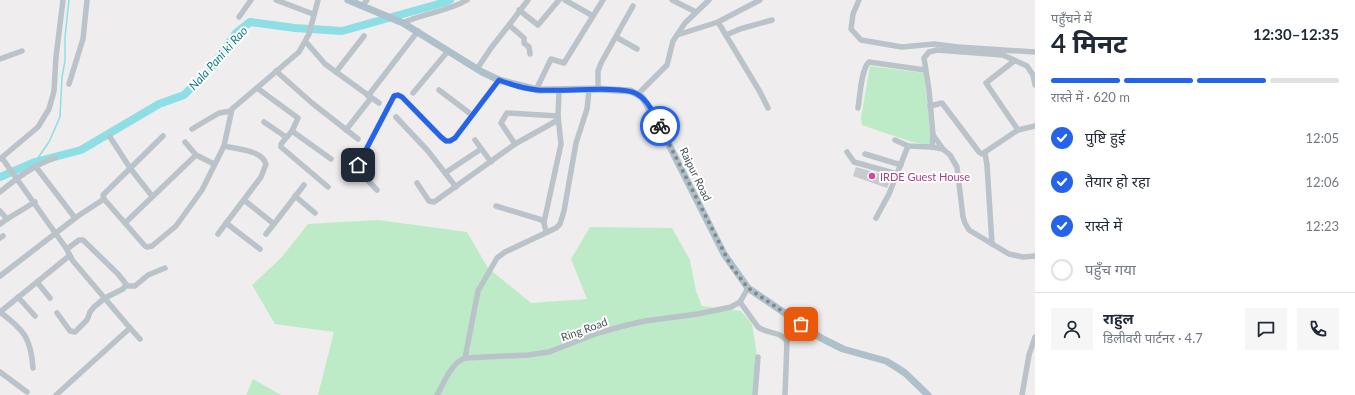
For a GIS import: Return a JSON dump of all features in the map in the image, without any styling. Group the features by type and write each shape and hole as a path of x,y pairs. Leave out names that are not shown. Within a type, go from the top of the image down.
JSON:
{"main road":[{"path":"348,0 365,3 376,12 418,31 477,69 499,80 536,90 559,91 598,89 631,91 638,94"},
{"name":"Raipur Road","path":"638,94 646,102 657,121 724,254 748,288 822,338 843,349 886,361 905,373 928,395"}],"street":[{"path":"63,0 56,57 54,91 49,109 38,126 1,158 16,176 67,249 69,256 140,339"},
{"path":"68,84 83,39 87,0"},
{"path":"239,17 251,0"},
{"path":"276,0 313,14"},
{"path":"192,129 220,114 231,111 297,54 306,42 318,0"},
{"path":"402,23 450,9 467,0"},
{"path":"477,69 519,10 528,0"},
{"path":"519,10 538,25 559,0"},
{"path":"536,90 551,59 564,63 603,0"},
{"path":"672,0 696,12"},
{"path":"638,94 667,65 672,44 677,35 696,12 709,0"},
{"path":"677,35 718,22 760,0"},
{"path":"859,0 853,14 851,29 861,40 902,47 934,44 1035,52"},
{"path":"569,1 593,16"},
{"path":"598,89 598,71 633,6"},
{"path":"726,35 751,25 772,20"},
{"path":"718,22 768,108"},
{"path":"509,25 524,38 524,43 529,47 530,54"},
{"path":"346,130 418,31"},
{"path":"336,72 364,36"},
{"path":"616,38 637,49"},
{"path":"306,42 320,60 379,104"},
{"path":"0,59 22,50"},
{"path":"413,92 448,50"},
{"path":"932,147 933,135 924,58 929,52 1000,54 1025,65 1029,69 1035,85"},
{"path":"1014,61 986,83 1018,130"},
{"path":"858,108 863,73 869,62 925,70"},
{"path":"276,71 312,103 358,139"},
{"path":"377,190 360,172 358,165 394,96 398,95 402,97 448,142 455,138 499,80"},
{"path":"257,88 298,118 292,131 281,144 283,148 328,187"},
{"path":"439,90 472,115"},
{"path":"437,395 451,370 461,359 465,358 478,291 497,258 505,252 556,228 562,220 576,143 587,109 590,90"},
{"path":"546,232 544,222 561,147 558,118 559,91"},
{"path":"930,106 942,103 979,152 985,153 1018,130 1035,126"},
{"path":"163,136 103,194 104,199 145,246 149,248 170,232 184,216 202,190 224,146 231,111"},
{"path":"515,144 501,125 501,121 506,114 512,113 558,118"},
{"path":"396,117 445,172 456,187"},
{"path":"417,183 431,202 456,187 515,144 558,118"},
{"path":"264,122 286,137"},
{"path":"292,131 331,159"},
{"path":"933,135 943,149 950,155 957,167 963,217 966,227 992,244 1013,255 1035,256"},
{"path":"110,137 130,168 152,196"},
{"path":"475,140 491,162"},
{"path":"895,140 908,146 943,149"},
{"path":"185,142 196,155 214,164"},
{"path":"218,234 264,172 265,162 256,154 224,146"},
{"path":"876,218 901,165 908,146"},
{"path":"445,172 481,149"},
{"path":"847,152 854,162 897,174"},
{"path":"985,153 992,244"},
{"path":"865,154 901,165"},
{"path":"125,223 196,155"},
{"path":"0,192 16,176 55,158"},
{"path":"36,166 75,218"},
{"path":"266,234 304,185"},
{"path":"295,196 315,213"},
{"path":"0,276 75,218 104,199"},
{"path":"244,200 274,224"},
{"path":"0,224 34,202"},
{"path":"496,206 544,222"},
{"path":"0,211 7,219"},
{"path":"226,223 260,249"},
{"path":"67,249 79,240 83,240 118,274 126,286"},
{"path":"33,368 30,350 24,333 16,324 0,312 69,256"},
{"path":"57,313 70,331 75,332 88,319 90,311 105,298 126,286 134,286 148,275 165,268"},
{"path":"37,282 50,298"},
{"path":"748,288 740,302 758,327 762,330 782,336 787,341 785,395"},
{"path":"18,297 34,316"},
{"name":"Ring Road","path":"465,358 528,355 549,352 598,333 627,325 710,312 740,302"},
{"path":"56,395 130,328"},
{"path":"1022,395 1029,355 1035,337"},
{"path":"754,395 758,357"},
{"path":"0,372 27,392"}],"green space":[{"path":"870,66 924,73 931,138 929,145 912,142 862,125 861,118"},
{"path":"378,220 467,232 488,268 531,303 587,299 571,259 590,227 672,228 690,260 696,291 702,306 741,311 752,324 757,355 754,395 318,395 334,332 275,324 252,285 282,257 308,224"},
{"path":"253,379 281,395 246,395"}],"building":[{"name":"IRDE Guest House","path":"856,167 891,177 887,188 853,176"}],"waterway":[{"path":"35,162 49,142 60,117 69,0"},
{"name":"Nala Pani ki Rao","path":"0,177 35,162 81,150 159,104 184,95 211,68 236,33 250,22 295,28 342,31 450,0"}],"way so far":[{"path":"660,126 731,266 748,288 801,324"}],"place":[{"name":"IRDE Guest House","path":"872,176"}],"route":[{"path":"358,165 394,96 399,95 402,97 441,137 448,142 455,138 499,80 525,88 538,90 559,91 598,89 635,92 646,102 660,126"}]}
